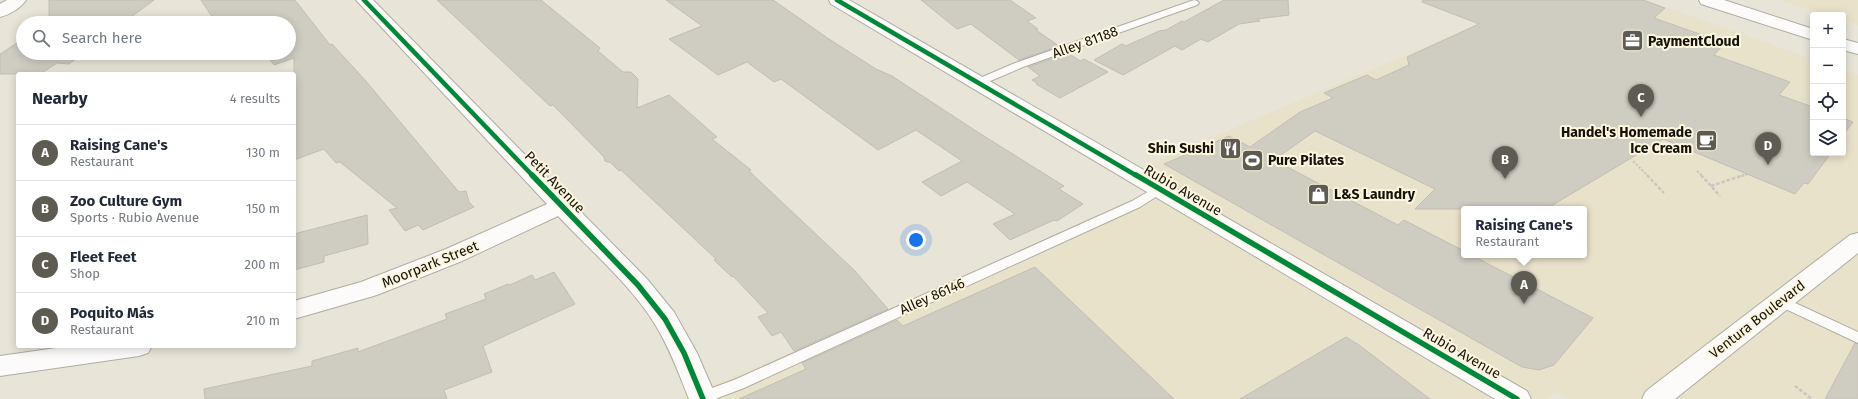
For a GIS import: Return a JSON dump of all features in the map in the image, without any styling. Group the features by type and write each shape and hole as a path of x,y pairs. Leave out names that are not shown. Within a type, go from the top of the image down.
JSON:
{"street":[{"path":"0,12 18,0"},
{"name":"Petit Avenue","path":"364,0 638,285 665,319 684,353 701,399"},
{"name":"Rubio Avenue","path":"837,0 1158,190 1517,399"},
{"path":"1707,0 1810,34"},
{"path":"1846,45 1858,49"},
{"name":"Moorpark Street","path":"296,309 368,289 454,255 561,206"},
{"name":"Ventura Boulevard","path":"1656,399 1858,240"},
{"path":"0,366 125,348"}],"lane":[{"name":"Alley 81188","path":"977,83 1019,65 1194,3"},
{"name":"Alley 86146","path":"701,399 738,384 1136,204 1158,190"},
{"path":"1780,300 1858,338"}],"path":[{"path":"1633,161 1664,192"},
{"path":"1697,171 1720,196"},
{"path":"1711,186 1748,174"},
{"path":"1796,386 1812,399"}],"shaded area":[{"path":"1534,0 1646,0 1810,58 1810,156 1846,156 1846,71 1858,75 1858,399 1568,399 1556,392 1546,399 680,399 1180,190 1145,166"},
{"path":"1778,0 1858,0 1858,25 1846,21 1846,12 1816,12"}],"building":[{"path":"49,0 154,0 132,16 49,16"},
{"path":"201,0 295,0 330,45 332,44 365,80 458,191 466,191 469,202 474,207 423,230 418,225 405,231 389,210 397,208 340,162 336,163 324,149 296,159 296,72 294,72 294,60 296,60 296,16 211,16"},
{"path":"437,0 541,0 600,48 598,51 623,72 631,72 638,79 637,108 669,95 717,137 712,139 751,170 749,171 854,270 888,309 794,351 781,332 772,336 758,317 768,313 733,276 732,277 714,260 716,259 621,170 619,171 611,163 605,161 604,157 553,105 550,106"},
{"path":"666,0 773,0 829,39 876,69 892,76 1064,186 1059,189 1083,204 1057,221 1054,220 1010,240 993,224 1015,214 967,182 941,196 922,182 962,161 916,130 878,150 781,79 774,82 747,62 718,75 669,39 702,26"},
{"path":"921,0 1010,0 1036,18 1027,21 1038,29 1036,30 1059,46 1019,60 971,24 957,29"},
{"path":"1224,0 1288,0 1289,15 1257,19 1260,21 1239,24 1208,42 1201,39 1182,50 1175,46 1123,75 1094,60 1122,44 1126,46 1159,31 1166,30 1182,21 1184,22"},
{"path":"1423,0 1643,0 1665,8 1654,18 1725,43 1714,55 1790,82 1779,95 1810,106 1810,156 1829,156 1808,184 1804,183 1795,194 1663,139 1551,206 1461,206 1461,209 1415,209 1435,189 1315,131 1274,160 1398,225 1404,220 1461,249 1461,258 1477,258 1593,318 1554,365 1539,370 1522,367 1164,164 1229,136 1250,147 1300,112 1333,98 1324,93 1367,75 1376,80 1409,65 1407,57 1479,24 1422,2"},
{"path":"16,44 16,60 74,60 69,64 57,63 43,72 16,72 16,74 0,74 0,54"},
{"path":"1068,53 1080,61 1084,59 1108,72 1060,98 1036,84 1037,83 1032,80 1040,76 1028,67"},
{"path":"270,60 288,60 274,65"},
{"path":"1846,119 1853,122 1846,131"},
{"path":"367,215 368,244 324,256 324,262 296,269 296,233"},
{"path":"1035,267 1174,399 739,399 806,369 802,363 897,320 903,326"},
{"path":"554,272 575,304 483,346 492,372 444,390 447,399 205,399 204,389 312,366 312,361 358,348 358,352 447,319 445,314 486,299 484,294 508,284 510,285 532,275 535,280"},
{"path":"1346,337 1359,345 1430,399 1240,399"},
{"path":"1855,343 1858,344 1858,399 1825,399"}],"cycle path":[{"path":"364,0 638,285 665,319 684,353 703,399"},
{"path":"837,0 1517,399"}],"place":[{"name":"PaymentCloud","path":"1633,41"},
{"name":"Fleet Feet","path":"1641,117"},
{"name":"Handel's Homemade Ice Cream","path":"1707,140"},
{"name":"Shin Sushi","path":"1230,148"},
{"name":"Pure Pilates","path":"1253,160"},
{"name":"Poquito Más","path":"1768,165"},
{"name":"Zoo Culture Gym","path":"1505,179"},
{"name":"L&S Laundry","path":"1319,194"},
{"name":"Raising Cane's","path":"1524,304"}]}
